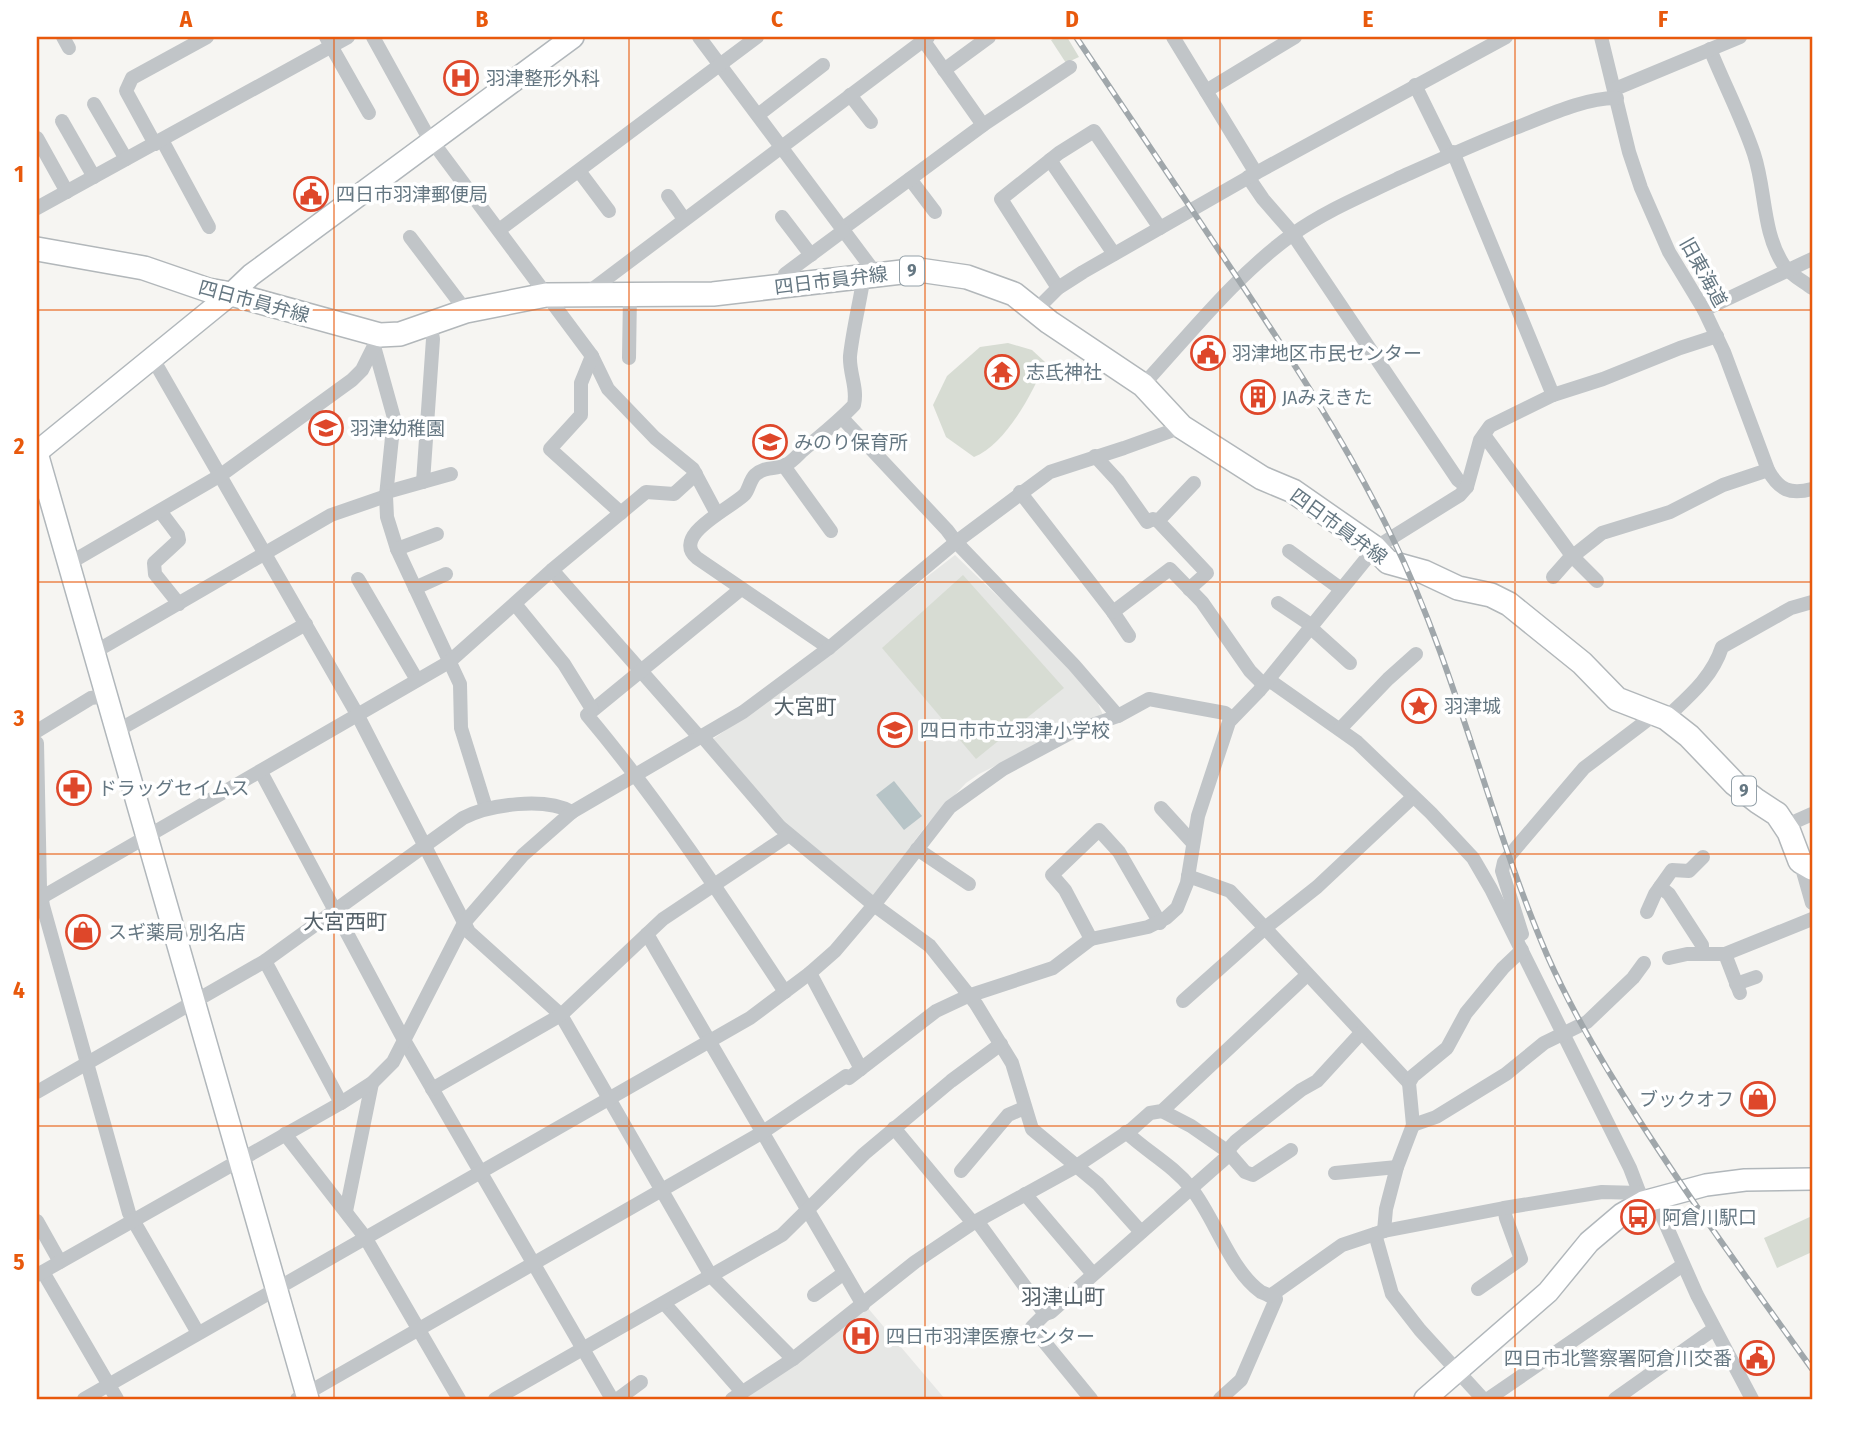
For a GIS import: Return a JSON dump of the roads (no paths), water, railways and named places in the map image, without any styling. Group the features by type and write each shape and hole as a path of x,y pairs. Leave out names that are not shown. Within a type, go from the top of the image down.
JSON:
{"main road":[{"name":"四日市員弁線","path":"37,249 144,268 208,290 231,294 377,340 466,311 546,295 713,295 919,270 967,277 1007,290 1143,385 1182,426 1262,478 1293,491 1374,548 1388,562 1424,572 1458,588 1491,596 1509,604 1582,663 1617,699 1660,716 1689,736 1735,784 1756,802 1777,814 1806,865"}],"street":[{"path":"207,37 132,78 126,91 209,228"},
{"path":"37,208 158,142 328,41 348,37"},
{"path":"373,37 432,140 592,356 608,389 655,438 693,469 717,514"},
{"path":"573,37 251,275 153,359 37,452 277,1289 304,1397 418,1328 763,1132 846,1076 849,1078 936,1011 968,996 1053,968 1091,939 1160,923 1177,908 1188,876 1198,816 1229,722 1266,682 1374,548 1460,495 1466,487 1484,435 1490,426 1553,394 1603,379 1717,336"},
{"path":"699,37 843,230 870,275 850,358 856,398 854,405 784,466 766,468 754,475 745,494 717,514 691,538 690,549 697,558 829,648"},
{"path":"499,230 757,37"},
{"path":"944,70 989,37"},
{"path":"1173,37 1252,175 1263,200 1293,235 1451,470 1466,487"},
{"path":"1206,92 1296,37"},
{"path":"1035,310 1058,288 1114,254 1339,129 1490,40 1506,37"},
{"name":"旧東海道","path":"1601,37 1641,188 1669,251 1717,336 1768,470 1777,484 1787,491 1812,489"},
{"path":"1143,385 1239,281 1293,235 1348,202 1451,153 1572,107 1607,98 1707,45 1740,37"},
{"path":"586,293 924,38 983,124"},
{"path":"328,41 369,113"},
{"path":"1707,45 1754,154 1770,234 1789,271 1812,288"},
{"path":"758,116 823,65"},
{"path":"785,274 983,124 1070,67"},
{"path":"1415,85 1451,153 1553,394"},
{"path":"850,95 871,122"},
{"path":"94,104 126,159"},
{"path":"62,121 94,177"},
{"path":"1058,288 1001,199 1050,160 1094,131 1160,228"},
{"path":"37,138 67,192"},
{"path":"1050,160 1114,254"},
{"path":"579,171 609,211"},
{"path":"910,179 935,212"},
{"path":"667,196 684,219"},
{"path":"782,217 811,256"},
{"path":"410,237 466,311"},
{"path":"1704,310 1812,260"},
{"path":"629,359 630,294"},
{"path":"423,482 433,339 430,323"},
{"path":"68,564 221,475 352,380 362,370 377,340"},
{"path":"377,340 394,418 386,494 387,517 397,549 460,684 461,728 486,808"},
{"path":"592,356 581,383 581,415 550,449 621,513"},
{"path":"153,359 357,714 468,932 561,1015 711,1276 793,1359"},
{"path":"842,418 1074,665 1118,716"},
{"path":"117,1399 40,1273 372,1083 393,1062 464,923 523,855 572,812 743,712 829,648 956,542 1050,471 1124,449 1182,426"},
{"path":"1484,435 1573,557 1597,581"},
{"path":"1095,456 1118,481 1147,522 1153,519 1158,521 1207,573 1189,589"},
{"path":"784,466 831,531"},
{"path":"1553,577 1602,533 1670,512 1723,485 1768,470"},
{"path":"93,653 331,515 451,474"},
{"path":"39,898 449,662 552,569 646,492 674,494 696,474"},
{"path":"1158,521 1194,483"},
{"path":"1020,492 1129,636"},
{"path":"160,511 179,540 154,563 155,574 179,604"},
{"path":"397,549 437,534"},
{"path":"1289,551 1341,589"},
{"path":"552,569 789,835 874,905 919,935 930,946 989,1022 1012,1063 1032,1129 1098,1184 1141,1232"},
{"path":"1113,612 1170,569 1202,602 1250,671 1357,742 1472,858 1491,889 1562,1034 1752,1399"},
{"path":"415,588 446,574"},
{"path":"358,579 417,680"},
{"path":"741,589 587,715 636,774 714,884 785,992"},
{"path":"1683,1265 1485,1399 1420,1330 1392,1294 1379,1233 1397,1167 1413,1125 1409,1083 1413,1076 1447,1048 1474,1002 1525,942 1502,871 1504,862 1595,757 1660,716 1709,675 1722,647 1791,608 1812,602"},
{"path":"1278,603 1311,626 1350,663"},
{"path":"515,604 564,664 592,709"},
{"path":"116,732 306,624"},
{"path":"1340,729 1416,654"},
{"path":"37,731 91,698 105,696"},
{"path":"84,1399 743,1022 810,973 835,951 950,807 1003,768 1072,732 1118,716 1149,699 1225,713 1232,718"},
{"path":"37,743 39,898 133,1220 198,1333"},
{"path":"261,772 404,1040 612,1399"},
{"path":"1183,1001 1265,928 1317,887 1413,797"},
{"path":"37,1092 265,961 463,818 486,808 551,804 572,812"},
{"path":"1161,808 1192,842"},
{"path":"1785,826 1812,814"},
{"path":"1091,939 1065,890 1052,875 1098,831 1119,852 1160,923"},
{"path":"432,1089 561,1015 663,919 789,835"},
{"path":"917,849 970,884"},
{"path":"1647,912 1672,870 1689,871 1703,857"},
{"path":"1806,865 1812,904"},
{"path":"1188,876 1230,891 1409,1083"},
{"path":"1660,887 1669,894 1702,945 1702,954"},
{"path":"1669,958 1725,954 1812,919"},
{"path":"647,934 863,1305"},
{"path":"1725,954 1738,989 1756,977"},
{"path":"265,961 341,1103"},
{"path":"1413,1125 1436,1117 1506,1074 1544,1043 1587,1022 1633,978 1644,962"},
{"path":"810,973 861,1069"},
{"path":"664,1303 737,1396 793,1359 915,1262 975,1222 1075,1167 1150,1113 1162,1111 1307,975"},
{"path":"1091,1399 1032,1327 1191,1188 1229,1153 1236,1140 1301,1090 1317,1082 1361,1033"},
{"path":"495,1399 782,1235 864,1154 1001,1044"},
{"path":"346,1212 372,1083"},
{"path":"961,1171 1008,1115 1024,1108"},
{"path":"1162,1111 1191,1126 1229,1153 1245,1172 1253,1175 1291,1150"},
{"path":"894,1128 975,1222 1045,1314"},
{"path":"1126,1132 1144,1149 1174,1170 1191,1188 1247,1277 1262,1292 1276,1299 1241,1380 1220,1399"},
{"path":"285,1134 365,1237 459,1399"},
{"path":"1335,1173 1397,1167"},
{"path":"1270,1296 1342,1245 1379,1233 1602,1192 1646,1198 1745,1180 1812,1179"},
{"path":"1025,1194 1093,1274"},
{"path":"1424,1399 1548,1292 1598,1233 1646,1198"},
{"path":"1478,1289 1521,1259 1504,1208"},
{"path":"37,1221 60,1262"},
{"path":"814,1295 844,1273"},
{"path":"1615,1399 1714,1329"},
{"path":"618,1399 641,1382"}],"railway":[{"path":"1076,37 1274,333 1356,467 1392,537 1436,640 1526,903 1568,999 1603,1062 1661,1154 1812,1369"}],"place":[{"name":"羽津整形外科","path":"461,78"},
{"name":"四日市羽津郵便局","path":"311,194"},
{"name":"羽津地区市民センター","path":"1208,353"},
{"name":"志氐神社","path":"1002,372"},
{"name":"JAみえきた","path":"1258,397"},
{"name":"羽津幼稚園","path":"326,428"},
{"name":"みのり保育所","path":"770,442"},
{"name":"羽津城","path":"1419,706"},
{"name":"四日市市立羽津小学校","path":"895,730"},
{"name":"ドラッグセイムス","path":"74,788"},
{"name":"スギ薬局 別名店","path":"83,932"},
{"name":"ブックオフ","path":"1758,1099"},
{"name":"阿倉川駅口","path":"1638,1217"},
{"name":"四日市羽津医療センター","path":"861,1336"},
{"name":"四日市北警察署阿倉川交番","path":"1757,1358"}],"district":[{"name":"大宮町","path":"805,707"},
{"name":"大宮西町","path":"345,922"},
{"name":"羽津山町","path":"1063,1297"}]}
